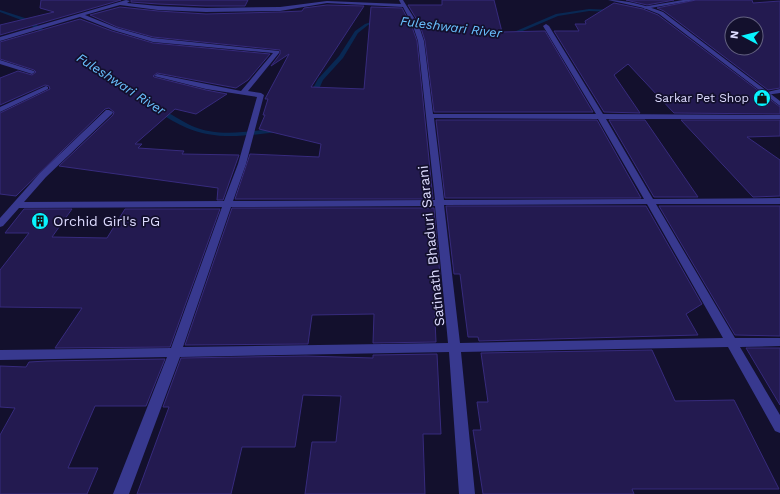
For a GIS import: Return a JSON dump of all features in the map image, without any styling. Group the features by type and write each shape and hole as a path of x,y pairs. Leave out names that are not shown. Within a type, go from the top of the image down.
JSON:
{"street":[{"path":"0,39 132,0"},
{"path":"610,0 645,7 661,13 780,104"},
{"path":"645,7 693,0"},
{"path":"122,4 158,8 206,10 280,10 327,2 402,3"},
{"name":"Satinath Bhaduri Sarani","path":"402,3 414,22 421,41 441,203 467,494"},
{"path":"82,16 115,29 153,40 277,52 243,93"},
{"path":"546,26 651,202 780,427"},
{"path":"0,62 32,72"},
{"path":"121,494 175,352 228,204 247,146 261,94 243,93 206,87 157,76"},
{"path":"0,110 46,88"},
{"path":"766,93 780,91"},
{"path":"0,224 16,205 80,138 109,112"},
{"path":"430,116 780,117"},
{"path":"16,205 780,201"},
{"path":"0,356 780,342"}],"building":[{"path":"41,0 121,0 0,35 0,25 54,12 40,8"},
{"path":"131,0 248,0 245,6 206,6 131,2"},
{"path":"442,0 494,0 502,32 545,31 593,112 434,112 425,41 420,25 408,5 442,5"},
{"path":"626,0 674,0 647,5"},
{"path":"696,0 752,0 753,3 780,1 780,88 768,90 664,11 657,8"},
{"path":"614,3 643,9 658,15 780,107 780,114 674,113 628,64 614,75 640,113 604,112 554,31 579,31 575,24 586,24 585,21"},
{"path":"327,5 364,6 311,87 364,89 371,7 402,8 412,27 417,41 433,199 235,199 250,154 319,157 321,144 259,129 265,115 263,115 268,99 265,99 289,54 271,66 280,54 280,50 153,37 117,27 90,15 120,7 206,14 302,11 304,8"},
{"path":"80,19 112,31 153,43 270,54 248,80 236,88 157,73 153,76 227,94 196,114 175,109 135,144 142,144 138,148 184,151 182,154 239,155 223,200 217,200 218,188 59,166 113,115 114,112 109,108 105,109 16,196 0,194 0,113 50,89 49,86 45,85 0,105 0,78 18,71 32,75 36,72 34,70 0,59 0,42"},
{"path":"436,120 597,120 641,198 445,198"},
{"path":"609,120 645,120 698,197 654,197"},
{"path":"681,120 780,120 780,136 747,137 780,160 780,196 753,197"},
{"path":"446,206 646,206 702,304 686,314 698,335 479,341 478,337 468,337 460,274 454,274"},
{"path":"659,206 780,206 780,336 735,335"},
{"path":"232,208 434,208 440,276 433,276 436,342 373,343 374,314 312,315 308,344 185,345"},
{"path":"24,209 72,209 52,237 107,238 125,209 220,209 170,347 55,348 82,308 0,307 0,270 29,233 5,233"},
{"path":"746,348 780,348 780,405"},
{"path":"652,350 675,401 734,400 779,489 632,489 634,494 483,494 473,430 481,430 477,402 488,402 481,353"},
{"path":"437,354 441,434 423,434 425,494 305,494 312,442 336,442 341,396 303,395 295,447 242,447 231,494 137,494 169,407 163,407 181,358 306,356 373,358 373,355"},
{"path":"165,359 146,406 95,406 68,468 98,468 87,494 0,494 0,435 15,408 0,407 0,366 26,367 29,362 47,361"}],"waterway":[{"name":"Fuleshwari River","path":"509,35 557,15 589,10 614,11"},
{"name":"Fuleshwari River","path":"0,11 26,20 51,36"},
{"name":"Fuleshwari River","path":"313,97 321,79 341,57 357,32 367,24 380,20"},
{"name":"Fuleshwari River","path":"159,111 189,127 211,133 246,134 280,130"}],"place":[{"name":"Sarkar Pet Shop","path":"762,98"},
{"name":"Orchid Girl's PG","path":"40,221"}]}
